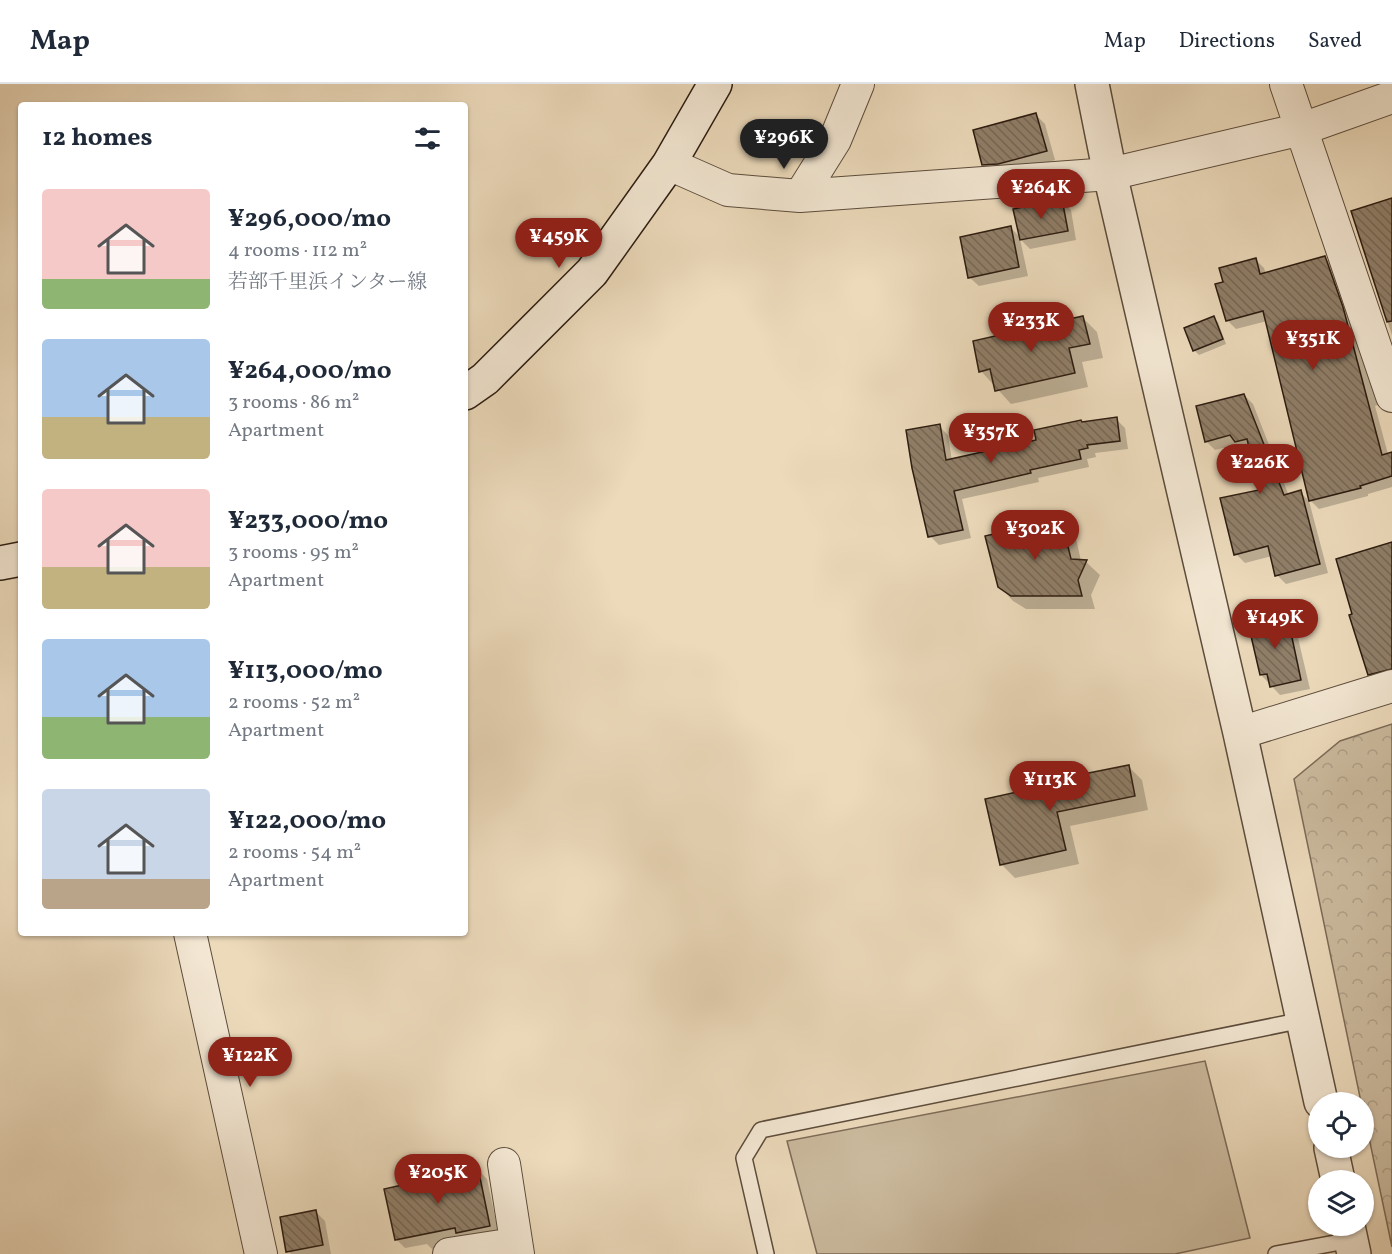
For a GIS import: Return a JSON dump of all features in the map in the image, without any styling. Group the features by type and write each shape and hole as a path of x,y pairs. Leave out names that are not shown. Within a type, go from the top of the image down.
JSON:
{"street":[{"path":"468,391 485,379 592,272 669,164 715,84"},
{"path":"800,196 835,140 858,84"},
{"path":"1092,84 1110,174 1240,733 1319,1092"},
{"path":"1286,84 1392,396"},
{"path":"669,164 728,190 800,196 1110,174 1302,129 1392,97"},
{"path":"0,563 18,560"},
{"path":"1240,733 1392,686"},
{"path":"191,936 261,1254"},
{"path":"449,1254 517,1249 504,1164"}],"lane":[{"path":"766,1254 744,1158 761,1130 1303,1020"},
{"path":"1276,1254 1351,1240"}],"green space":[{"path":"1392,724 1392,1247 1373,1158 1374,1092 1359,1092 1294,779 1340,741"},
{"path":"1205,1061 1250,1238 1175,1254 817,1254 787,1141"}],"building":[{"path":"1036,113 1047,151 998,164 982,165 973,130"},
{"path":"1392,198 1392,321 1387,322 1351,211"},
{"path":"1062,199 1068,231 1020,240 1013,209"},
{"path":"1011,226 1019,267 968,278 960,237"},
{"path":"1325,256 1343,307 1382,455 1392,452 1392,476 1360,486 1361,488 1309,501 1263,311 1226,321 1215,284 1223,282 1219,268 1256,258 1260,274"},
{"path":"1083,316 1090,344 1069,348 1075,373 995,391 990,369 979,372 973,341"},
{"path":"1214,316 1223,339 1193,351 1184,328"},
{"path":"1244,394 1284,495 1301,490 1320,564 1275,576 1268,546 1234,555 1220,498 1259,490 1247,439 1235,442 1230,435 1205,442 1196,406"},
{"path":"1117,417 1120,441 1087,445 1088,448 1079,450 1081,459 954,491 963,530 928,537 906,430 940,424 946,460 1036,440 1034,430 1081,420 1082,422"},
{"path":"1061,518 1071,559 1087,560 1078,580 1082,596 1011,596 998,587 985,536"},
{"path":"1392,542 1392,669 1368,675 1349,615 1352,614 1336,559"},
{"path":"1287,614 1301,680 1270,687 1267,674 1260,675 1248,623"},
{"path":"1129,765 1135,796 1057,812 1066,850 1000,865 985,799 1054,784 1053,780"},
{"path":"478,1168 490,1226 456,1233 455,1228 395,1240 384,1189"},
{"path":"316,1210 323,1245 286,1252 280,1217"}]}
